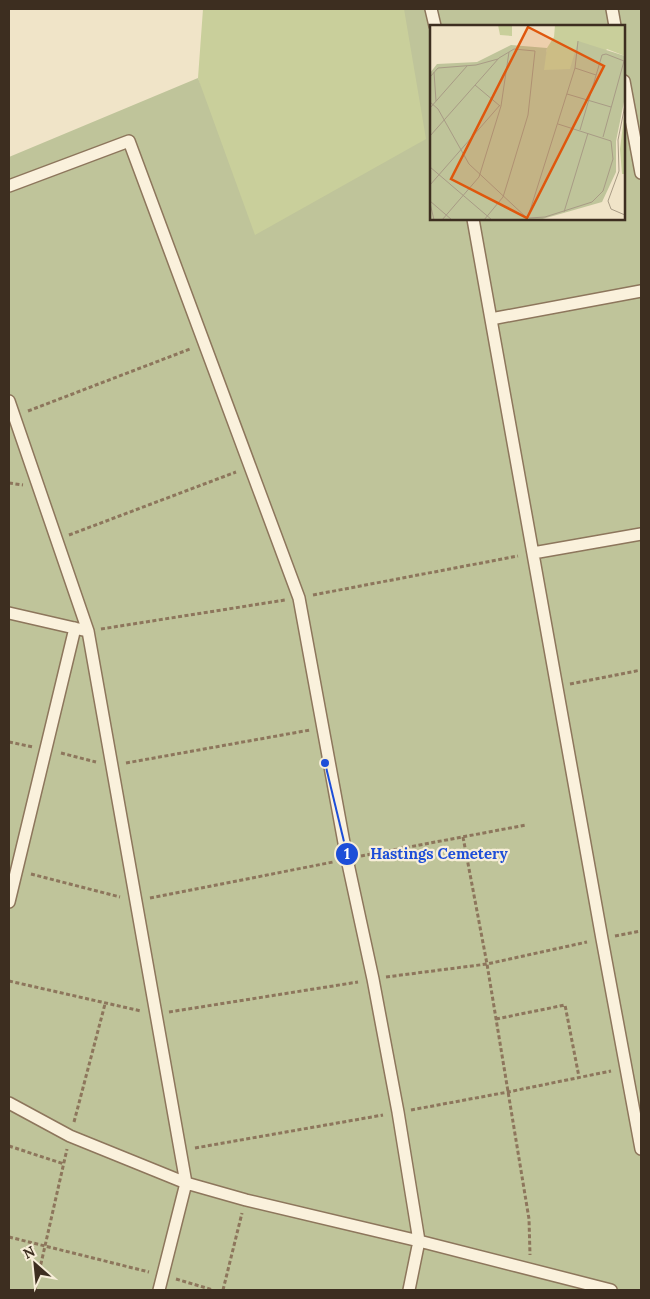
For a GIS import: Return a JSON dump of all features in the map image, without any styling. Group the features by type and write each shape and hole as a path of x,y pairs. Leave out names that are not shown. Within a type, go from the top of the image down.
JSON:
{"lane":[{"path":"431,9 435,25"},
{"path":"612,9 615,25"},
{"path":"625,90 641,173"},
{"path":"9,186 128,141 299,598 347,859 373,979 398,1112 419,1241 409,1290"},
{"path":"473,220 641,1149"},
{"path":"491,319 641,291"},
{"path":"9,401 88,631 186,1183 159,1290"},
{"path":"533,553 641,534"},
{"path":"9,612 88,631"},
{"path":"9,902 75,628"},
{"path":"9,1103 70,1136 186,1183 246,1200 419,1241 611,1290"}],"path":[{"path":"14,416 205,343"},
{"path":"57,539 251,467"},
{"path":"88,631 299,598 533,553"},
{"path":"558,686 641,670"},
{"path":"9,742 112,766 324,728"},
{"path":"16,871 136,901 526,825"},
{"path":"463,837 487,964 529,1219 531,1270"},
{"path":"9,981 156,1014 373,979 487,964 641,931"},
{"path":"496,1019 565,1005 579,1078"},
{"path":"9,1146 64,1164"},
{"path":"223,1290 246,1200"},
{"path":"9,1236 213,1290"}],"green space":[{"path":"203,9 554,9 430,25 430,220 450,958 198,78"},
{"path":"404,9 641,9 641,1290 9,1290 9,157 198,78 255,235 426,139"}],"place":[{"name":"Hastings Cemetery","path":"325,763"}]}
